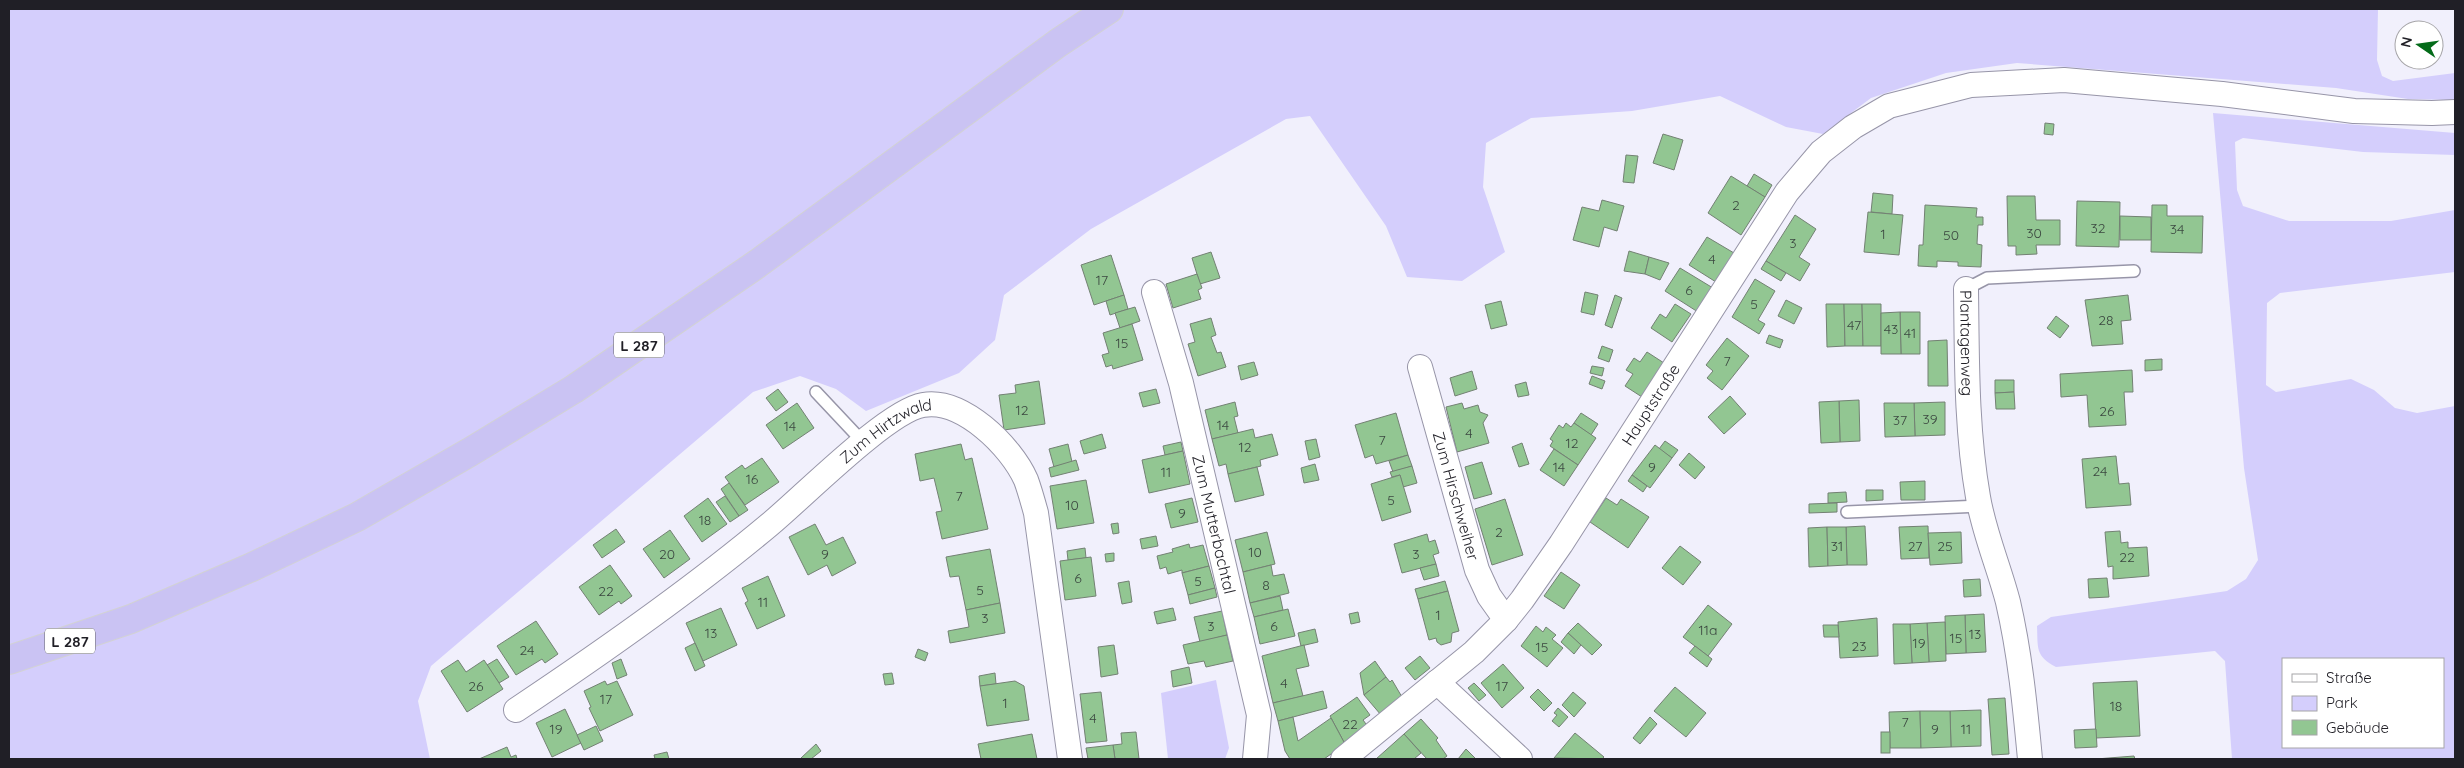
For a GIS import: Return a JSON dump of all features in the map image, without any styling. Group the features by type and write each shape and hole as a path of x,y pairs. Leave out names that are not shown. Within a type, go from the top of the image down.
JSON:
{"highway":[{"name":"L 287","path":"9,660 131,619 252,567 357,517 470,452 574,389 757,264 1058,43 1109,9"}],"street":[{"name":"Hauptstraße","path":"1343,759 1474,652 1506,620 1561,544 1787,192 1816,157 1853,127 1889,106 1972,84 2064,80 2222,94 2354,111 2455,112"},
{"name":"Plantagenweg","path":"1966,289 1968,398 1972,459 1980,506 2007,601 2021,670 2030,759"},
{"name":"Zum Mutterbachtal","path":"1154,292 1181,383 1259,715 1255,759"},
{"name":"Zum Hirschweiher","path":"1420,367 1477,570 1490,596 1506,620"},
{"name":"Zum Hirtzwald","path":"516,710 597,656 690,587 770,525 863,442 907,409 923,404 941,403 969,415 1004,448 1026,479 1036,513 1070,759"},
{"path":"1438,682 1520,759"}],"lane":[{"name":"Plantagenweg","path":"1966,289 1987,278 2134,270"},
{"path":"816,392 863,442"},
{"path":"1847,512 1980,506"}],"green space":[{"path":"9,9 2378,9 2377,60 2382,76 2393,81 2455,73 2455,100 2408,99 2336,88 2017,63 1946,73 1871,98 1823,134 1786,127 1720,96 1632,111 1531,118 1486,143 1483,187 1505,252 1462,281 1407,277 1386,226 1310,116 1286,119 1091,229 1004,295 995,340 959,373 866,411 836,389 800,376 753,392 431,666 418,701 430,759 9,759"},
{"path":"2213,113 2455,133 2455,155 2363,152 2243,138 2235,142 2237,190 2243,206 2289,221 2391,221 2455,210 2455,272 2280,293 2267,303 2266,385 2276,392 2351,379 2374,390 2395,408 2417,413 2455,406 2455,759 2232,759 2225,661 2215,651 2056,667 2044,659 2039,651 2037,626 2051,617 2227,591 2246,579 2258,560 2244,468"},
{"path":"1216,680 1229,748 1225,759 1168,759 1161,693"}],"building":[{"path":"2045,123 2054,124 2053,135 2044,134"},
{"path":"1663,134 1683,140 1674,170 1653,163"},
{"path":"1626,155 1638,156 1634,183 1623,182"},
{"path":"1754,174 1772,185 1765,197 1747,186"},
{"path":"1731,176 1765,197 1741,235 1708,213"},
{"path":"1873,193 1893,195 1892,214 1871,212"},
{"path":"2007,196 2035,196 2036,220 2060,220 2060,245 2036,245 2037,254 2016,255 2016,246 2008,246"},
{"path":"1602,200 1624,206 1617,231 1604,227 1599,247 1573,240 1582,207 1599,211"},
{"path":"2077,201 2120,202 2119,247 2076,246"},
{"path":"1925,205 1977,208 1976,217 1983,217 1983,225 1978,225 1977,244 1982,245 1981,267 1958,266 1958,262 1937,261 1937,267 1918,266 1919,245 1923,245"},
{"path":"2152,205 2167,205 2167,216 2203,216 2202,253 2151,252"},
{"path":"1868,212 1903,215 1899,255 1864,252"},
{"path":"1795,215 1816,229 1799,257 1810,264 1800,281 1766,261"},
{"path":"2120,216 2151,217 2151,240 2120,240"},
{"path":"1707,237 1734,253 1716,282 1689,265"},
{"path":"1629,251 1649,257 1645,274 1624,271"},
{"path":"1211,252 1220,278 1200,284 1192,258"},
{"path":"1111,255 1124,295 1094,305 1081,265"},
{"path":"1649,257 1669,263 1660,280 1645,274"},
{"path":"1766,261 1786,273 1781,281 1761,269"},
{"path":"1680,268 1713,288 1698,312 1665,291"},
{"path":"1197,274 1202,288 1198,290 1201,299 1173,308 1166,284"},
{"path":"1755,279 1775,291 1758,320 1765,324 1759,334 1732,317"},
{"path":"1585,292 1598,295 1594,315 1581,312"},
{"path":"1124,295 1128,309 1110,315 1106,301"},
{"path":"1615,295 1622,298 1612,328 1605,325"},
{"path":"2128,295 2131,320 2121,321 2123,344 2092,346 2085,300"},
{"path":"1786,300 1802,308 1794,324 1778,316"},
{"path":"1501,301 1507,325 1491,329 1485,305"},
{"path":"1675,304 1691,314 1672,342 1651,328 1660,314 1666,318"},
{"path":"1826,304 1844,304 1845,346 1827,347"},
{"path":"1844,304 1862,304 1863,346 1845,346"},
{"path":"1862,304 1881,304 1881,346 1863,346"},
{"path":"1135,307 1140,321 1120,328 1115,313"},
{"path":"1900,312 1920,312 1920,354 1901,354"},
{"path":"1900,312 1901,354 1881,354 1881,313"},
{"path":"2056,316 2069,326 2060,338 2047,328"},
{"path":"1211,318 1216,335 1211,337 1217,353 1221,352 1226,367 1198,376 1188,344 1195,342 1190,324"},
{"path":"1132,324 1143,360 1113,369 1112,365 1106,367 1102,355 1109,353 1103,333"},
{"path":"1769,335 1783,340 1780,348 1766,343"},
{"path":"1727,338 1749,356 1722,390 1707,378 1713,371 1706,365"},
{"path":"1947,340 1948,386 1928,386 1928,341"},
{"path":"1602,346 1613,350 1609,362 1598,358"},
{"path":"1647,352 1664,363 1642,397 1625,386 1633,374 1626,370 1634,358 1640,362"},
{"path":"2162,359 2162,370 2145,371 2145,360"},
{"path":"1254,362 1258,375 1241,380 1238,366"},
{"path":"1592,366 1604,368 1602,376 1590,373"},
{"path":"2132,370 2133,392 2124,392 2126,425 2089,427 2087,395 2061,397 2060,374"},
{"path":"1472,371 1477,389 1455,396 1450,378"},
{"path":"1592,376 1605,381 1602,389 1589,384"},
{"path":"1995,380 2014,380 2014,392 1995,393"},
{"path":"1039,381 1045,424 1004,430 999,395 1016,393 1015,385"},
{"path":"1526,382 1529,395 1518,397 1515,385"},
{"path":"778,389 788,402 776,411 766,398"},
{"path":"1156,389 1160,403 1143,407 1139,393"},
{"path":"2014,392 2015,409 1996,409 1995,393"},
{"path":"1730,396 1746,414 1724,434 1708,417"},
{"path":"1859,400 1860,441 1840,442 1839,401"},
{"path":"1839,401 1840,442 1821,443 1819,402"},
{"path":"1235,402 1238,416 1234,417 1238,433 1212,439 1205,410"},
{"path":"1945,402 1945,435 1915,436 1914,403"},
{"path":"797,403 814,428 783,449 766,425"},
{"path":"1462,403 1464,409 1478,405 1480,412 1488,415 1483,423 1489,443 1457,452 1446,407"},
{"path":"1884,403 1914,403 1915,436 1885,437"},
{"path":"1396,413 1408,455 1376,464 1373,455 1365,458 1355,425"},
{"path":"1581,413 1598,424 1591,435 1574,423"},
{"path":"1566,423 1571,427 1574,423 1596,438 1578,465 1550,446 1553,441 1550,439 1559,425 1563,428"},
{"path":"1253,429 1255,438 1272,434 1278,455 1260,460 1261,466 1228,474 1226,464 1219,466 1212,439"},
{"path":"1102,434 1106,448 1084,454 1080,441"},
{"path":"1316,439 1320,457 1309,460 1305,441"},
{"path":"1665,441 1678,450 1672,458 1659,449"},
{"path":"1181,442 1183,451 1165,455 1163,446"},
{"path":"1522,443 1529,464 1519,467 1512,447"},
{"path":"961,444 965,460 972,458 988,529 942,539 936,512 942,511 934,478 920,481 915,454"},
{"path":"1068,444 1072,462 1054,467 1049,449"},
{"path":"1655,445 1672,458 1650,488 1632,475"},
{"path":"1554,449 1578,465 1564,486 1540,470"},
{"path":"1183,451 1190,484 1149,493 1142,460"},
{"path":"1689,453 1705,467 1695,479 1679,465"},
{"path":"1408,455 1412,466 1393,472 1389,461"},
{"path":"2116,456 2119,484 2129,483 2131,505 2086,508 2082,459"},
{"path":"762,458 779,482 745,505 725,477 742,465 745,469"},
{"path":"1076,460 1079,470 1051,477 1049,468"},
{"path":"1482,462 1492,494 1474,499 1465,467"},
{"path":"1315,464 1319,480 1304,483 1301,468"},
{"path":"1412,466 1417,483 1403,487 1400,475 1392,477 1390,472"},
{"path":"1257,467 1264,495 1235,502 1228,474"},
{"path":"1400,475 1411,512 1382,521 1371,484"},
{"path":"1632,475 1647,486 1643,492 1628,481"},
{"path":"1086,480 1094,523 1057,529 1050,486"},
{"path":"1925,481 1925,500 1901,500 1900,482"},
{"path":"729,483 748,510 739,516 721,489"},
{"path":"1866,490 1883,490 1883,500 1866,501"},
{"path":"1846,492 1847,502 1828,503 1828,493"},
{"path":"725,496 739,516 730,522 716,502"},
{"path":"708,498 727,524 702,542 684,516"},
{"path":"1192,498 1198,522 1171,528 1165,504"},
{"path":"1606,498 1617,505 1621,499 1649,517 1628,548 1590,522"},
{"path":"1505,499 1523,555 1492,565 1475,509"},
{"path":"1837,503 1837,512 1809,513 1809,504"},
{"path":"1118,523 1119,533 1113,534 1111,524"},
{"path":"815,524 826,545 843,537 856,563 832,576 827,565 808,575 789,537"},
{"path":"1865,526 1867,565 1847,565 1846,527"},
{"path":"1928,526 1929,558 1901,559 1899,527"},
{"path":"1827,527 1828,566 1809,567 1808,528"},
{"path":"1827,527 1846,527 1847,565 1828,566"},
{"path":"616,529 625,542 602,558 593,545"},
{"path":"670,530 690,559 664,578 643,549"},
{"path":"2120,531 2121,543 2128,542 2128,548 2147,547 2149,576 2113,579 2113,566 2108,567 2105,532"},
{"path":"1267,532 1275,564 1243,572 1235,540"},
{"path":"1961,532 1962,563 1930,565 1928,533"},
{"path":"1427,534 1429,542 1435,540 1439,553 1433,555 1436,564 1402,573 1394,544"},
{"path":"1156,536 1158,546 1142,549 1140,539"},
{"path":"1189,544 1190,548 1203,545 1209,566 1182,573 1182,570 1168,574 1166,567 1160,569 1157,556 1173,552 1172,549"},
{"path":"1680,546 1701,562 1683,585 1662,568"},
{"path":"1085,548 1086,558 1068,560 1067,551"},
{"path":"990,549 1000,603 966,610 959,576 950,577 946,557"},
{"path":"1114,553 1114,561 1106,562 1105,554"},
{"path":"1091,557 1096,596 1065,600 1060,561"},
{"path":"1436,564 1439,576 1424,580 1420,568"},
{"path":"610,565 632,596 621,604 619,601 599,615 579,587"},
{"path":"1271,565 1273,576 1284,574 1289,593 1250,603 1243,572"},
{"path":"1209,566 1215,588 1188,595 1182,573"},
{"path":"1561,572 1580,585 1564,609 1544,596"},
{"path":"768,576 785,616 757,629 745,603 748,601 742,588"},
{"path":"2107,578 2109,597 2089,598 2088,579"},
{"path":"1980,579 1981,596 1964,597 1963,580"},
{"path":"1129,581 1132,602 1122,604 1118,583"},
{"path":"1445,581 1448,591 1418,599 1415,589"},
{"path":"1215,588 1217,597 1190,604 1188,595"},
{"path":"1448,591 1459,631 1452,633 1451,642 1441,645 1437,642 1436,638 1429,640 1418,599"},
{"path":"1280,596 1283,610 1254,617 1250,603"},
{"path":"1000,603 1005,633 950,643 948,631 969,627 966,610"},
{"path":"1708,605 1732,624 1708,656 1683,637"},
{"path":"721,608 737,645 703,661 686,623"},
{"path":"1173,608 1176,620 1157,624 1154,612"},
{"path":"1288,609 1295,636 1260,644 1254,617"},
{"path":"1222,611 1227,635 1200,642 1194,617"},
{"path":"1358,612 1360,622 1351,624 1349,614"},
{"path":"1984,614 1986,652 1966,653 1965,615"},
{"path":"1965,615 1966,653 1946,654 1945,616"},
{"path":"1877,618 1878,656 1840,658 1838,622"},
{"path":"536,621 558,654 545,663 542,659 516,675 497,646"},
{"path":"1945,622 1946,661 1929,662 1927,623"},
{"path":"1578,623 1602,645 1592,655 1568,633"},
{"path":"1927,623 1929,662 1912,663 1910,624"},
{"path":"1893,624 1910,624 1912,663 1894,664"},
{"path":"1823,625 1838,625 1839,637 1824,637"},
{"path":"1536,626 1543,632 1546,627 1556,635 1552,639 1563,648 1547,667 1521,646"},
{"path":"1315,629 1318,642 1301,646 1298,633"},
{"path":"1568,633 1581,645 1574,654 1561,642"},
{"path":"1227,635 1233,661 1206,667 1204,661 1188,664 1183,645"},
{"path":"695,643 705,666 695,671 685,648"},
{"path":"1114,645 1118,674 1101,677 1098,647"},
{"path":"1304,645 1309,666 1296,669 1303,696 1273,703 1262,656"},
{"path":"1695,646 1712,659 1707,667 1689,653"},
{"path":"918,649 928,653 925,661 915,657"},
{"path":"1420,656 1430,668 1415,680 1405,668"},
{"path":"497,659 509,677 499,683 487,665"},
{"path":"621,659 627,675 617,679 612,663"},
{"path":"458,660 466,672 484,660 503,689 467,712 441,671"},
{"path":"1375,661 1386,677 1364,695 1360,673"},
{"path":"1503,664 1524,688 1502,708 1481,683"},
{"path":"1189,667 1192,683 1173,687 1171,671"},
{"path":"892,673 894,684 885,685 883,674"},
{"path":"995,673 996,684 980,686 979,676"},
{"path":"1386,677 1390,682 1392,680 1402,697 1381,715 1364,695"},
{"path":"605,681 607,685 617,681 633,715 600,731 589,708 591,707 584,691"},
{"path":"1015,681 1024,686 1029,720 987,726 980,686"},
{"path":"2137,681 2140,736 2096,738 2093,683"},
{"path":"1474,683 1486,695 1479,701 1468,688"},
{"path":"1675,687 1706,713 1686,737 1654,711"},
{"path":"1538,689 1552,703 1544,711 1530,697"},
{"path":"1323,691 1327,708 1278,721 1273,703"},
{"path":"1101,692 1107,741 1086,743 1080,694"},
{"path":"1573,692 1586,703 1574,717 1562,705"},
{"path":"1357,697 1370,715 1363,720 1369,728 1345,744 1330,716"},
{"path":"2005,698 2009,754 1992,755 1988,699"},
{"path":"1558,708 1568,717 1559,727 1552,721 1557,715 1554,713"},
{"path":"565,709 581,743 552,757 536,723"},
{"path":"1981,710 1981,746 1951,747 1950,711"},
{"path":"1920,711 1921,748 1890,748 1889,712"},
{"path":"1920,711 1950,711 1951,747 1921,748"},
{"path":"1293,717 1298,741 1331,718 1345,744 1324,759 1290,759 1285,751 1278,721"},
{"path":"1650,717 1657,724 1640,744 1633,738"},
{"path":"1421,719 1438,738 1436,740 1447,756 1443,759 1427,759 1404,734"},
{"path":"596,726 603,741 584,750 577,735"},
{"path":"2096,729 2097,747 2075,748 2074,730"},
{"path":"1136,732 1139,759 1115,759 1113,745 1122,744 1121,733"},
{"path":"1881,732 1890,732 1890,753 1881,753"},
{"path":"1575,733 1604,757 1602,759 1554,758"},
{"path":"1032,734 1037,759 981,759 978,744"},
{"path":"1404,734 1421,753 1414,759 1376,759"},
{"path":"816,744 821,751 811,759 801,758"},
{"path":"1113,745 1115,759 1088,759 1086,748"},
{"path":"507,747 511,757 516,755 517,759 479,759"},
{"path":"1466,749 1476,759 1458,759"},
{"path":"667,752 669,759 655,759 654,755"},
{"path":"2134,756 2135,759 2096,759"}]}
